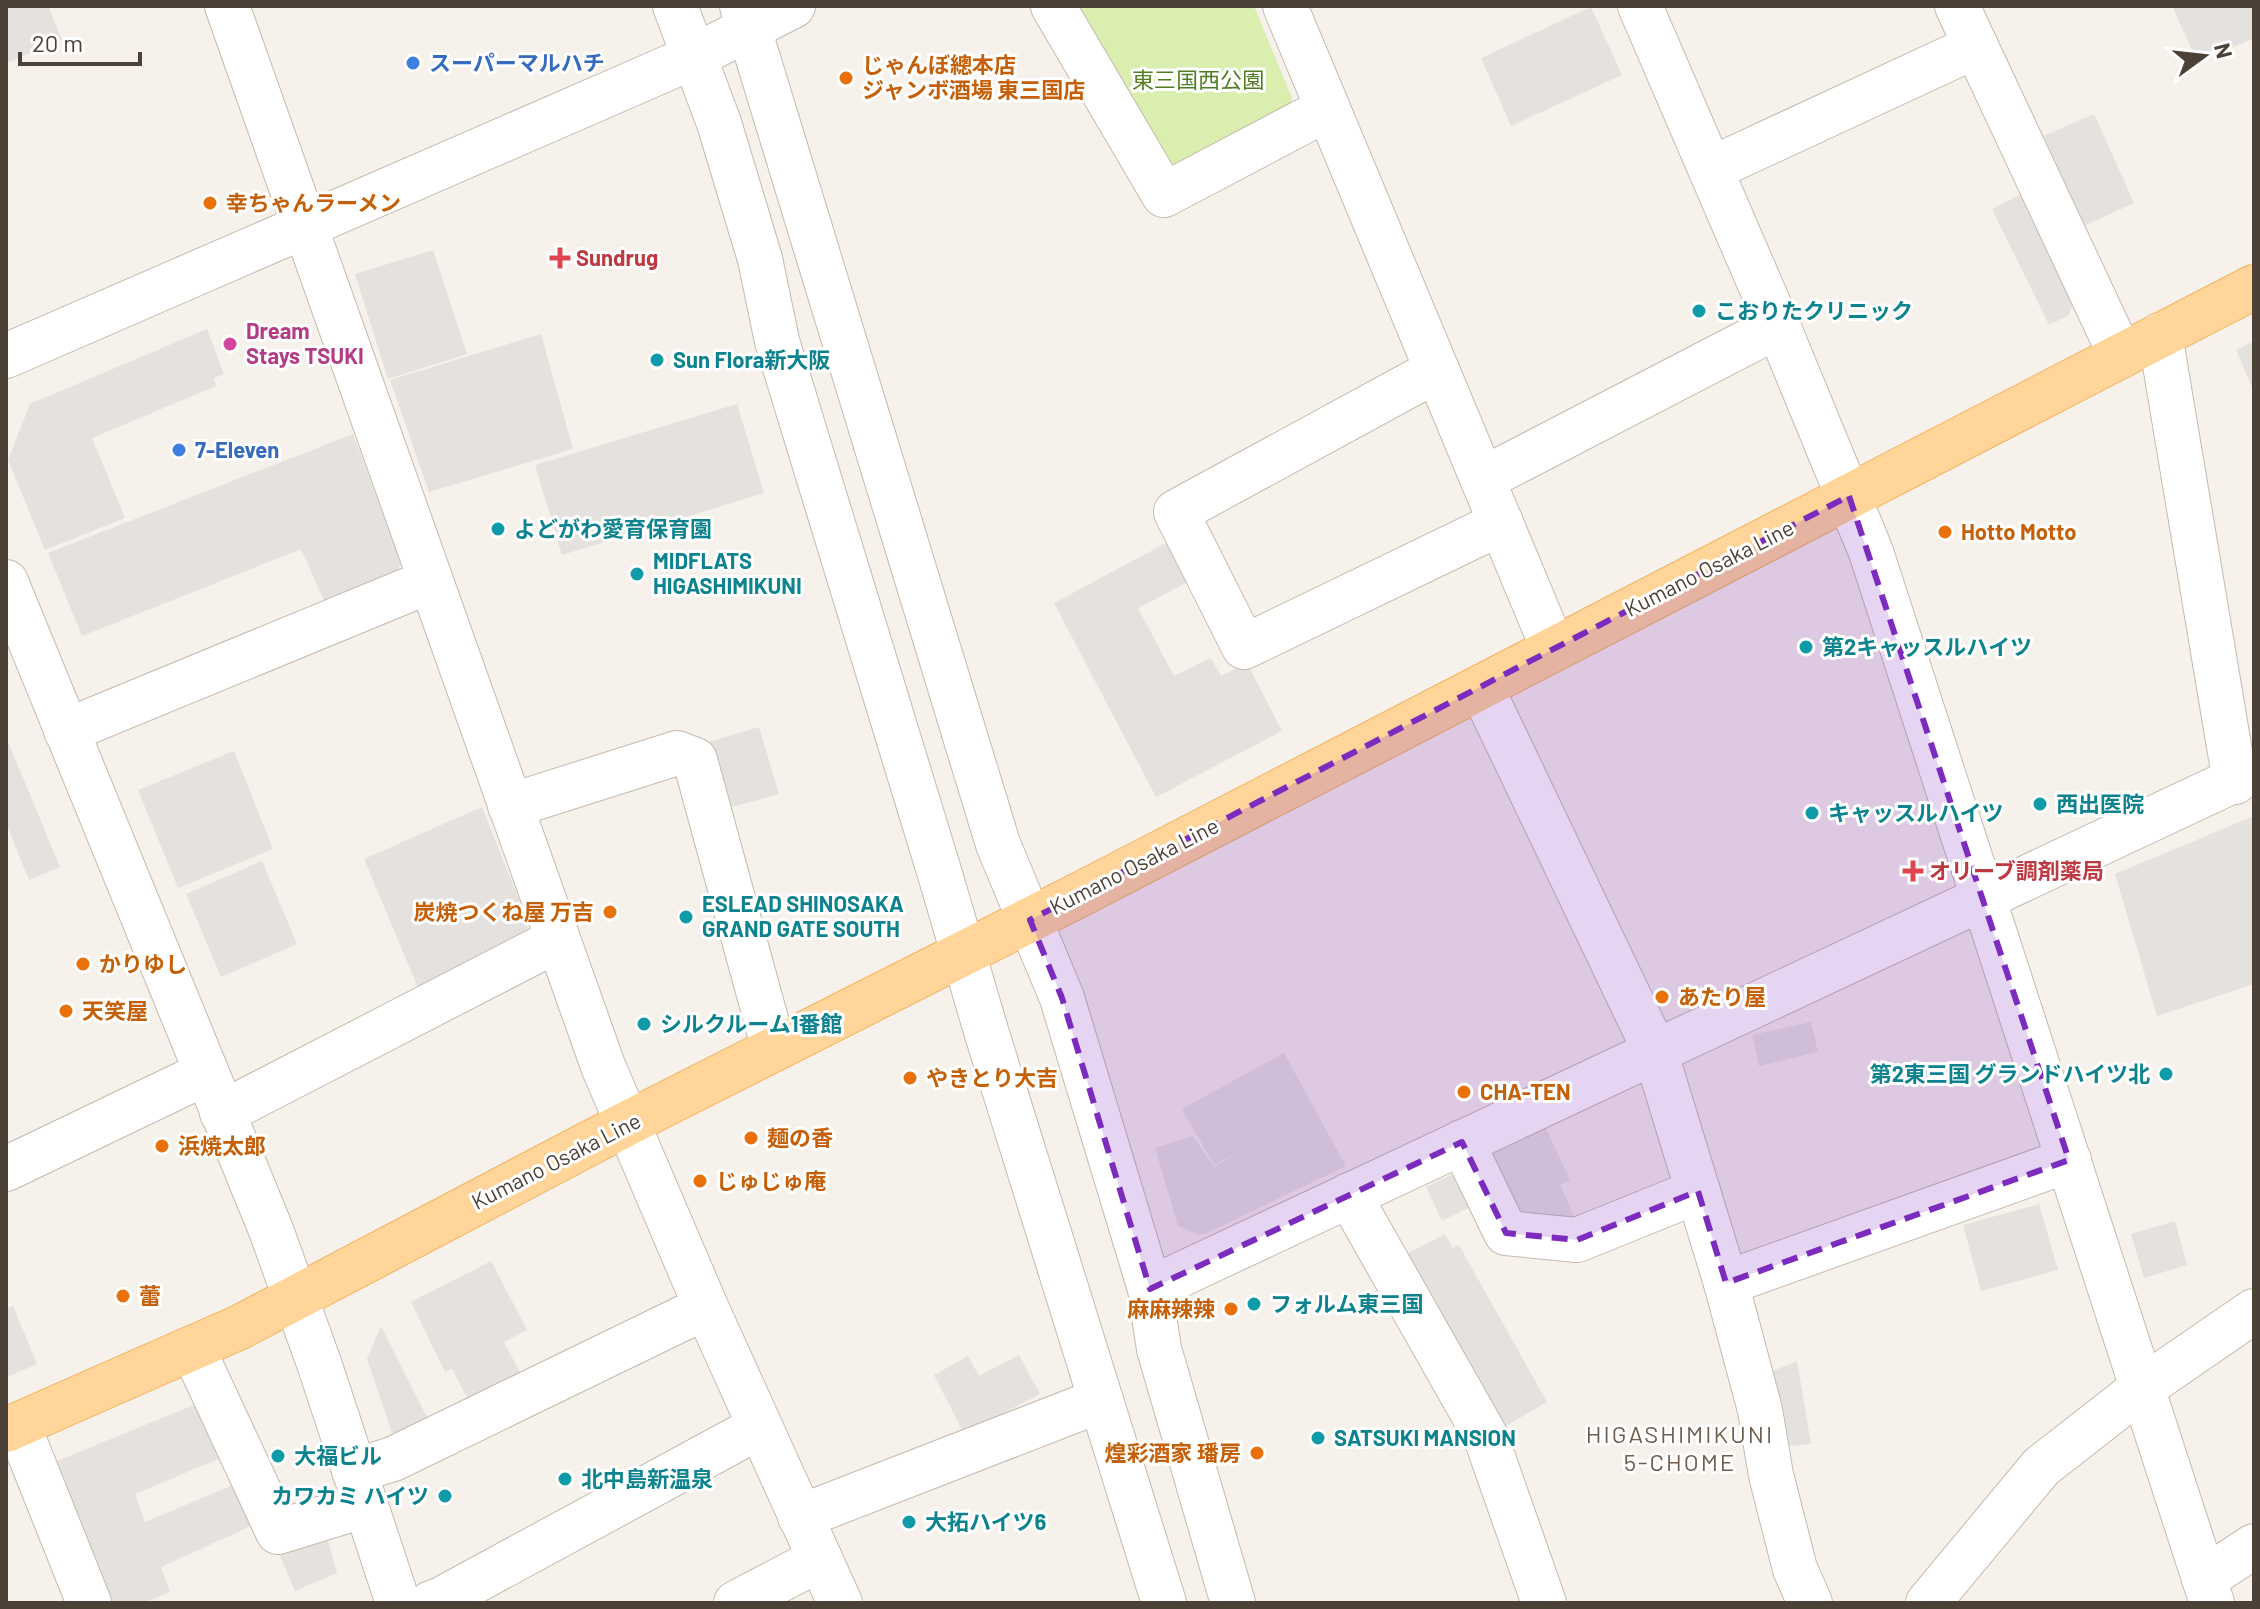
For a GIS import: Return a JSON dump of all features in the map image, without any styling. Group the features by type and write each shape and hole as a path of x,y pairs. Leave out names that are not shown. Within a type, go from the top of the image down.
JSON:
{"main road":[{"name":"Kumano Osaka Line","path":"12,1428 240,1327 628,1123 1030,920 2254,287"}],"street":[{"path":"227,6 603,1066 706,1307 840,1603"},
{"path":"675,6 719,123 760,259 777,341 987,1034 1164,1603"},
{"path":"6,356 693,57 746,17 793,6"},
{"path":"1053,6 1164,195 1327,109"},
{"path":"1285,6 1553,648"},
{"path":"1640,6 1778,326 1871,552 2208,1591 2254,1546"},
{"path":"1957,6 2121,356"},
{"path":"746,17 998,844 1062,998 1150,1289 1159,1349 1233,1603"},
{"path":"1711,169 1976,46"},
{"path":"1483,479 1778,326"},
{"path":"1150,1289 2244,776 2160,335"},
{"path":"1437,370 1176,512 1244,647 1501,523"},
{"path":"66,731 430,581"},
{"path":"6,582 271,1230 320,1366 398,1603"},
{"path":"1481,687 1655,1051 1726,1283 1760,1410 1771,1475 1792,1555 1810,1603"},
{"path":"510,806 677,753 695,760 774,1049"},
{"path":"222,1113 557,940"},
{"path":"6,1168 206,1073"},
{"path":"1462,1142 1506,1233 1577,1240 1698,1191"},
{"path":"1726,1283 2069,1160"},
{"path":"1349,1195 1485,1435 1544,1603"},
{"path":"193,1349 278,1532 360,1488 393,1459 706,1307"},
{"path":"1928,1603 2041,1467 2142,1388 2254,1311"},
{"path":"800,1517 1101,1400"},
{"path":"431,1603 759,1427"},
{"path":"12,1428 89,1603"},
{"path":"736,1603 820,1559"}],"highlighted area":[{"path":"1849,496 2069,1160 1726,1283 1698,1191 1577,1240 1506,1233 1462,1142 1150,1289 1062,998 1030,920"}],"green space":[{"name":"東三国西公園","path":"1068,6 1254,6 1292,98 1288,117 1170,169"}],"shaded area":[{"path":"6,6 48,6 62,40 6,63"},
{"path":"2172,6 2254,6 2254,38 2198,63"},
{"path":"1591,7 1622,75 1511,126 1481,58"},
{"path":"2094,114 2134,203 2084,226 2044,136"},
{"path":"2021,194 2073,302 2069,315 2049,325 1992,209"},
{"path":"433,250 467,354 388,379 355,274"},
{"path":"207,329 224,374 214,378 216,386 92,438 125,518 45,550 8,460 30,404"},
{"path":"541,334 573,449 429,492 390,380"},
{"path":"2254,341 2254,392 2236,350"},
{"path":"737,404 764,493 562,555 535,465"},
{"path":"353,434 401,562 395,580 327,607 301,549 82,636 48,553"},
{"path":"1168,542 1188,582 1138,608 1174,676 1211,658 1221,676 1247,663 1282,731 1156,797 1054,603"},
{"path":"759,727 779,794 721,810 702,744"},
{"path":"6,737 60,867 29,880 6,823"},
{"path":"234,751 273,849 178,888 138,790"},
{"path":"482,807 529,925 521,940 419,990 364,859"},
{"path":"2254,816 2254,984 2157,1016 2115,874"},
{"path":"262,861 297,944 221,977 186,894"},
{"path":"1811,1022 1818,1052 1759,1066 1752,1035"},
{"path":"1284,1053 1346,1166 1207,1233 1199,1235 1178,1226 1155,1148 1193,1136 1214,1167 1236,1153 1214,1165 1182,1109"},
{"path":"1546,1128 1570,1180 1560,1185 1578,1224 1506,1209 1489,1169 1493,1153"},
{"path":"1450,1175 1466,1181 1476,1204 1442,1221 1426,1187"},
{"path":"2039,1204 2058,1270 1981,1291 1963,1225"},
{"path":"2175,1221 2187,1265 2144,1278 2131,1234"},
{"path":"1445,1234 1453,1248 1459,1245 1547,1402 1497,1431 1399,1258"},
{"path":"491,1261 527,1330 504,1342 524,1380 472,1407 452,1369 445,1372 411,1302"},
{"path":"13,1306 37,1364 7,1377 6,1309"},
{"path":"381,1326 432,1427 408,1440 392,1433 367,1359"},
{"path":"1019,1355 1040,1394 964,1434 934,1375 968,1356 979,1376"},
{"path":"1797,1361 1811,1444 1782,1447 1768,1373"},
{"path":"194,1405 209,1410 228,1455 135,1494 145,1522 240,1482 258,1523 161,1567 170,1592 143,1603 102,1603 51,1476 57,1461"},
{"path":"315,1534 328,1541 337,1573 295,1591 277,1549"}],"place":[{"name":"スーパーマルハチ","path":"413,63"},
{"name":"じゃんぼ總本店 ジャンボ酒場 東三国店","path":"846,78"},
{"name":"幸ちゃんラーメン","path":"210,203"},
{"name":"Sundrug","path":"560,258"},
{"name":"こおりたクリニック","path":"1699,311"},
{"name":"Dream Stays TSUKI","path":"230,344"},
{"name":"Sun Flora新大阪","path":"657,360"},
{"name":"7-Eleven","path":"179,450"},
{"name":"よどがわ愛育保育園","path":"498,529"},
{"name":"Hotto Motto","path":"1945,532"},
{"name":"MIDFLATS HIGASHIMIKUNI","path":"637,574"},
{"name":"第2キャッスルハイツ","path":"1806,647"},
{"name":"西出医院","path":"2040,804"},
{"name":"キャッスルハイツ","path":"1812,813"},
{"name":"オリーブ調剤薬局","path":"1913,871"},
{"name":"炭焼つくね屋 万吉","path":"610,912"},
{"name":"ESLEAD SHINOSAKA GRAND GATE SOUTH","path":"686,917"},
{"name":"かりゆし","path":"83,964"},
{"name":"あたり屋","path":"1662,997"},
{"name":"天笑屋","path":"66,1011"},
{"name":"シルクルーム1番館","path":"644,1024"},
{"name":"第2東三国 グランドハイツ北","path":"2166,1074"},
{"name":"やきとり大吉","path":"910,1078"},
{"name":"CHA-TEN","path":"1464,1092"},
{"name":"麺の香","path":"751,1138"},
{"name":"浜焼太郎","path":"162,1146"},
{"name":"じゅじゅ庵","path":"700,1181"},
{"name":"蕾","path":"123,1296"},
{"name":"フォルム東三国","path":"1254,1304"},
{"name":"麻麻辣辣","path":"1231,1309"},
{"name":"SATSUKI MANSION","path":"1318,1438"},
{"name":"煌彩酒家 璠房","path":"1257,1453"},
{"name":"大福ビル","path":"278,1456"},
{"name":"北中島新温泉","path":"565,1479"},
{"name":"カワカミ ハイツ","path":"445,1496"},
{"name":"大拓ハイツ6","path":"909,1522"}],"district":[{"name":"HIGASHIMIKUNI 5-CHOME","path":"1680,1449"}]}
